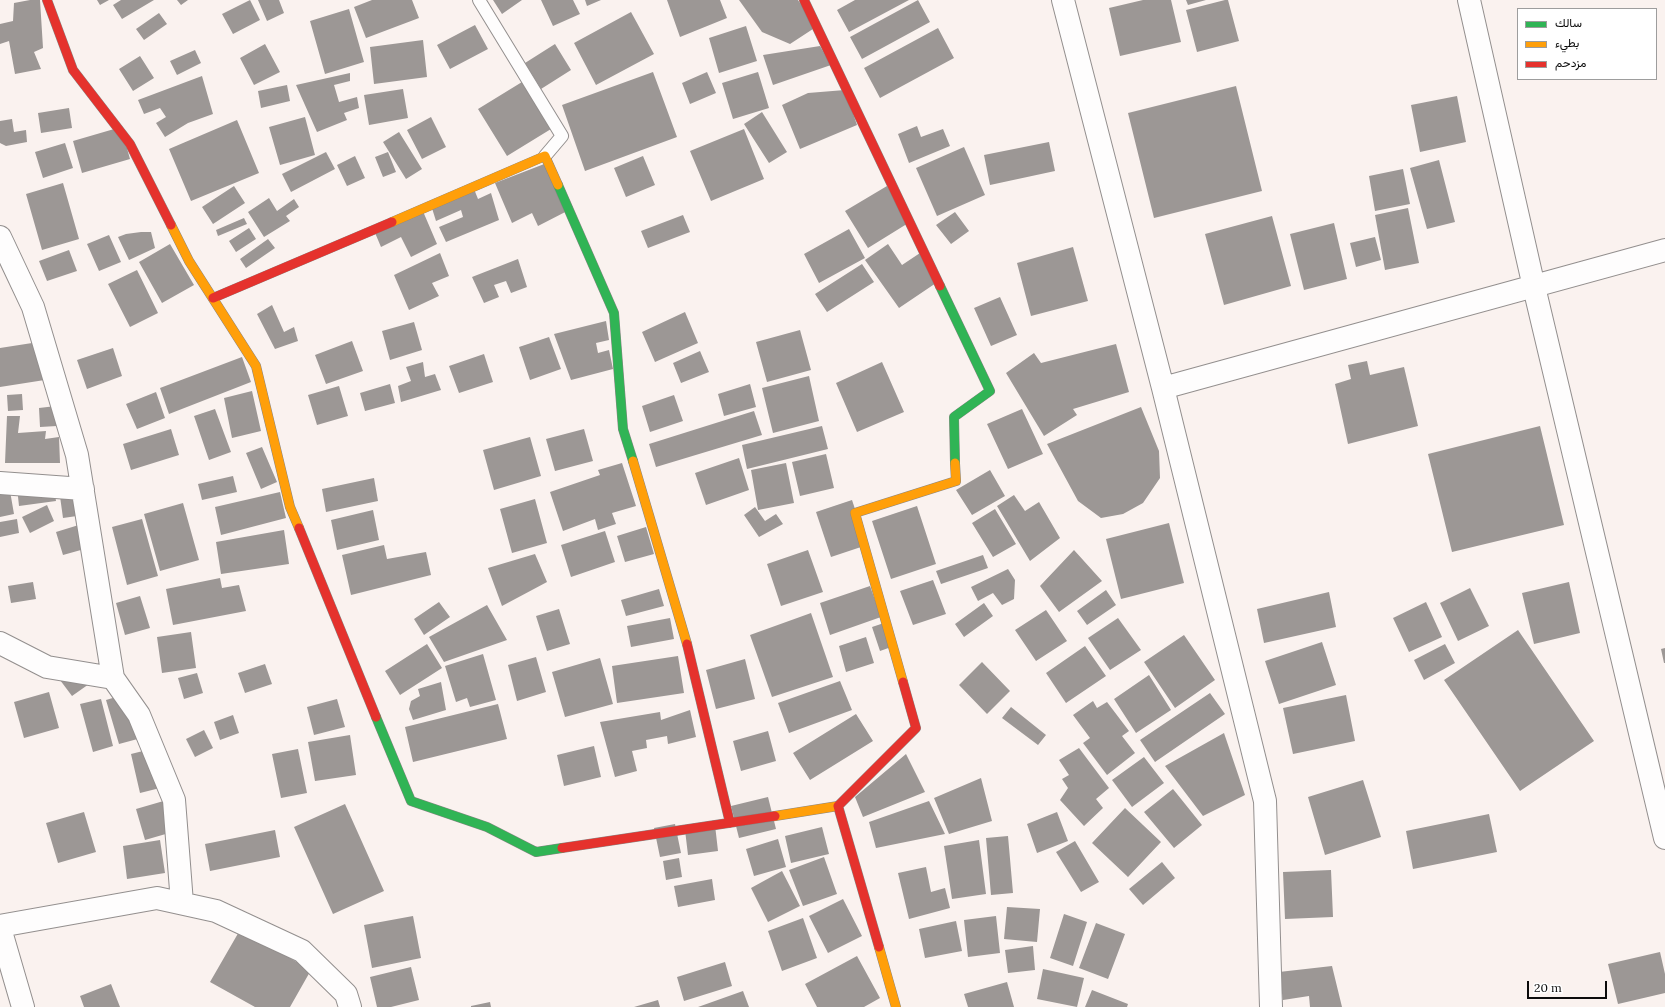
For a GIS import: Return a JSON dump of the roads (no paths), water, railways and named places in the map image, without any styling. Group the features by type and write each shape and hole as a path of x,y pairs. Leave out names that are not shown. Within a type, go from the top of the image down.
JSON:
{"street":[{"path":"47,0 73,70 130,144 189,261 256,366 290,507 411,801 487,827 536,852 838,806 916,728 855,513 956,481 954,417 990,391 804,0"},
{"path":"1063,0 1163,388 1265,801 1271,1007"},
{"path":"1469,0 1534,287 1665,838"},
{"path":"213,298 545,156 614,312 623,429 683,629 730,823"},
{"path":"0,237 33,308 77,455 113,678 139,715 174,800 182,903"},
{"path":"1163,388 1665,250"},
{"path":"0,483 83,489"},
{"path":"0,643 47,667 113,678"},
{"path":"838,806 896,1007"},
{"path":"23,1007 0,927 157,898 216,911 302,951 346,994 350,1007"}],"lane":[{"path":"480,0 562,136 545,156"}]}
